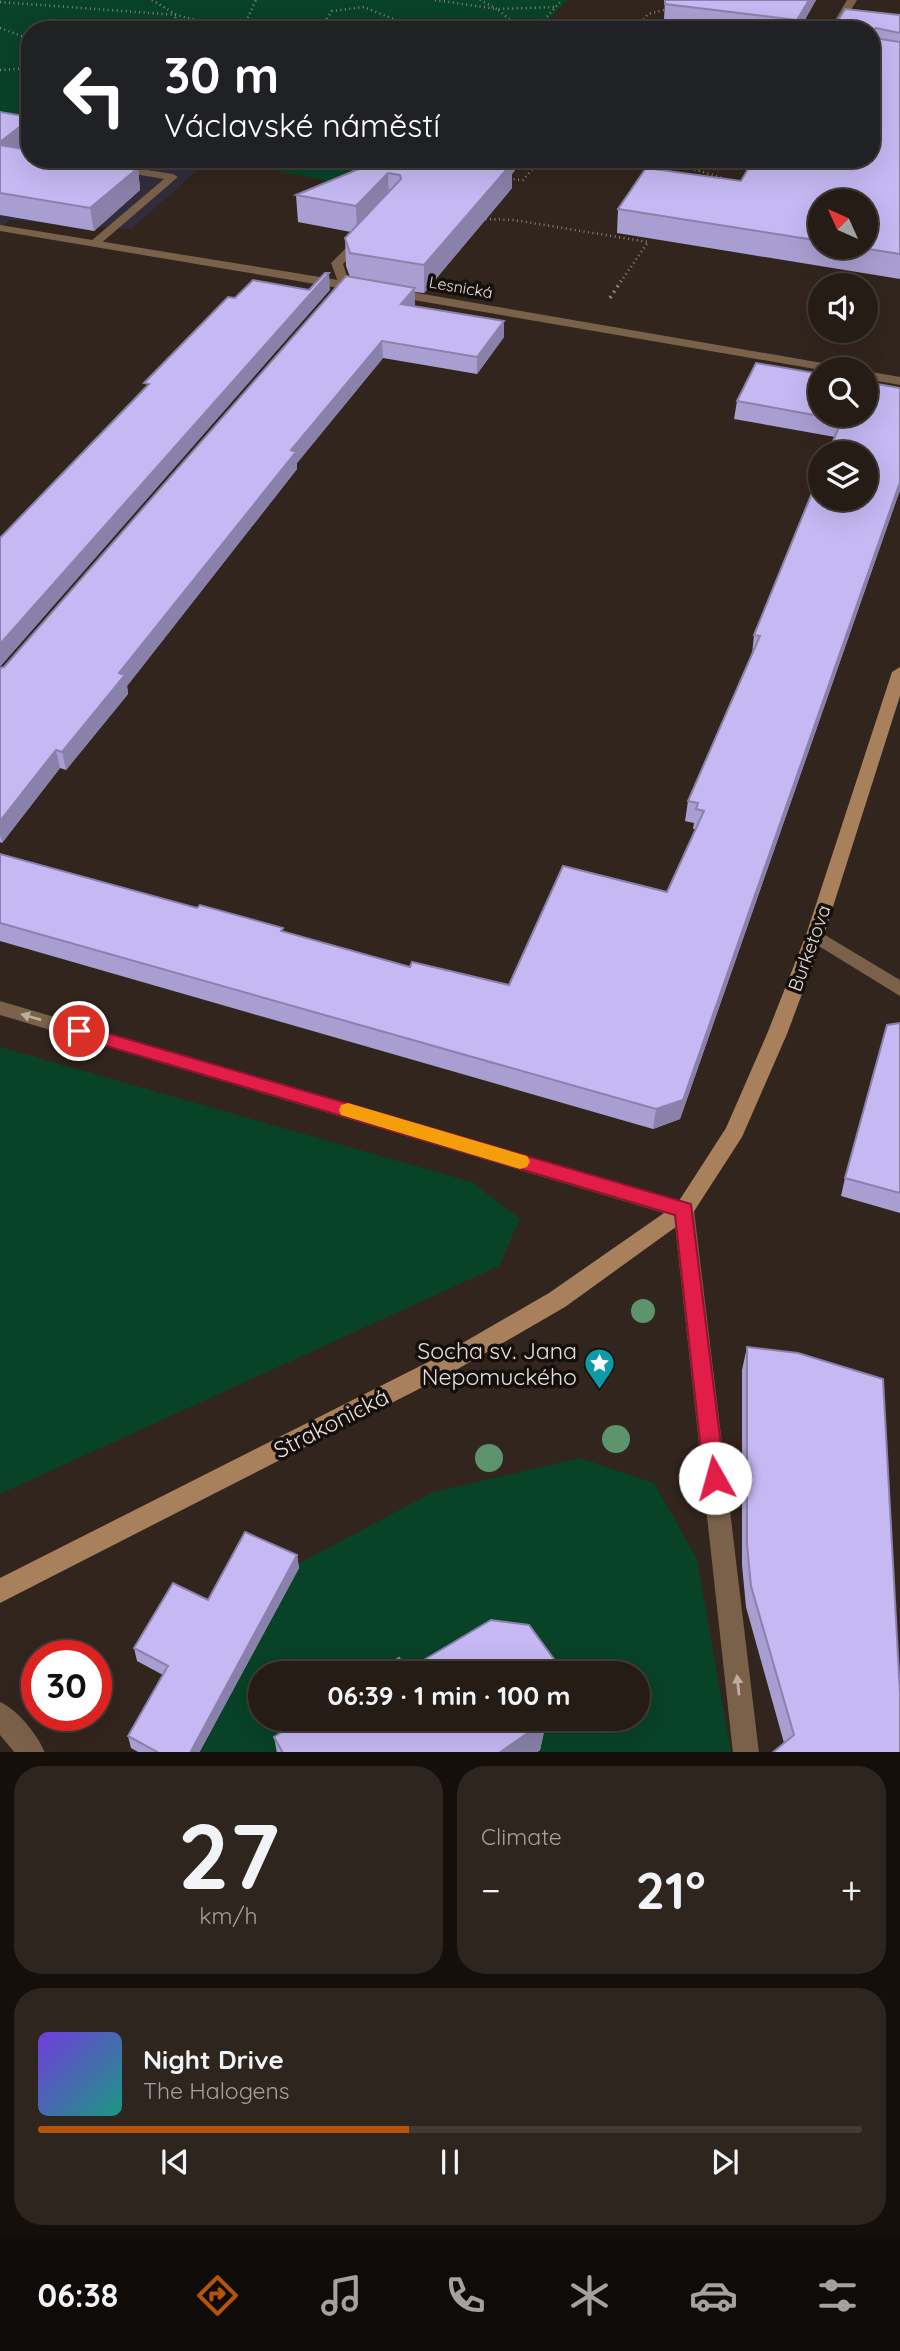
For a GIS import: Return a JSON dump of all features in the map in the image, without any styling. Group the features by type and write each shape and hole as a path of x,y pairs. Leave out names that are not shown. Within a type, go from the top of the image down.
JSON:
{"main road":[{"name":"Burketova","path":"684,1210 735,1131 777,1034 815,935 900,672"},
{"name":"Strakonická","path":"0,1591 448,1363 557,1300 684,1210"}],"street":[{"path":"839,21 852,0"},
{"path":"95,243 173,177 117,168"},
{"path":"340,290 337,263 373,226"},
{"path":"0,228 95,243 340,290 371,289"},
{"name":"Lesnická","path":"385,292 808,365"},
{"path":"878,377 900,381"},
{"path":"815,935 900,989"},
{"path":"0,1008 684,1210 746,1752"},
{"path":"0,1715 32,1752"}],"path":[{"path":"152,0 177,15"},
{"path":"246,21 256,0"},
{"path":"361,0 364,7"},
{"path":"435,0 497,9 555,7"},
{"path":"480,0 512,21"},
{"path":"543,21 562,0"},
{"path":"0,2 177,15 199,21"},
{"path":"325,21 332,11 364,7 399,21"},
{"path":"642,21 648,14 677,9"},
{"path":"173,21 177,15"},
{"path":"0,29 21,36"},
{"path":"0,70 21,69"},
{"path":"504,178 523,180 533,168"},
{"path":"690,168 731,180"},
{"path":"476,219 514,219 648,242 604,307"}],"shaded area":[{"path":"0,114 21,120 21,168 200,168 131,229 10,220 0,228"}],"green space":[{"path":"0,0 568,0 548,21 21,21 21,120 0,114"},
{"path":"654,18 678,21 652,21"},
{"path":"263,168 404,168 381,192"},
{"path":"0,1047 472,1182 520,1219 499,1266 0,1494"},
{"path":"580,1458 654,1483 697,1559 731,1752 200,1752 300,1563 433,1492"}],"building":[{"path":"665,0 809,0 797,20 665,4"},
{"path":"845,9 900,15 900,33 880,29 880,21 838,21"},
{"path":"880,39 900,42 900,254 878,250 878,189 808,189 808,239 618,209 646,168 741,181 749,168 880,168"},
{"path":"0,112 21,116 21,126 0,142"},
{"path":"0,145 21,148 21,168 138,168 90,208 0,193"},
{"path":"361,168 508,168 424,265 350,253 345,238 401,179 400,175 388,173 356,206 296,195"},
{"path":"325,273 329,273 0,644 0,538 149,384 144,383 228,297 235,298 253,280 309,290"},
{"path":"346,276 415,288 401,304 504,321 477,357 382,341 291,450 296,452 119,673 125,675 62,752 56,750 0,821 0,668 4,667"},
{"path":"756,363 808,372 808,414 737,401"},
{"path":"878,384 900,388 900,482 683,1100 656,1109 0,923 0,854 197,908 200,905 410,967 412,962 509,985 563,866 667,892 704,811 696,809 698,803 688,801 760,636 754,635 808,503 808,511 878,511 878,441 833,441 839,427 878,427"},
{"path":"900,1023 900,1193 845,1178 887,1025"},
{"path":"747,1347 798,1353 883,1379 900,1693 900,1752 773,1752 794,1735 751,1586 747,1544"},
{"path":"245,1532 297,1555 191,1752 157,1752 128,1736 168,1666 134,1648 173,1583 208,1600"},
{"path":"491,1620 529,1625 555,1661 422,1661"},
{"path":"283,1731 531,1731 500,1752 282,1752 274,1737"}],"slow traffic":[{"path":"348,1110 520,1161"}],"place":[{"name":"Socha sv. Jana Nepomuckého","path":"600,1390"}],"route":[{"path":"79,1031 684,1210 715,1478"}]}
